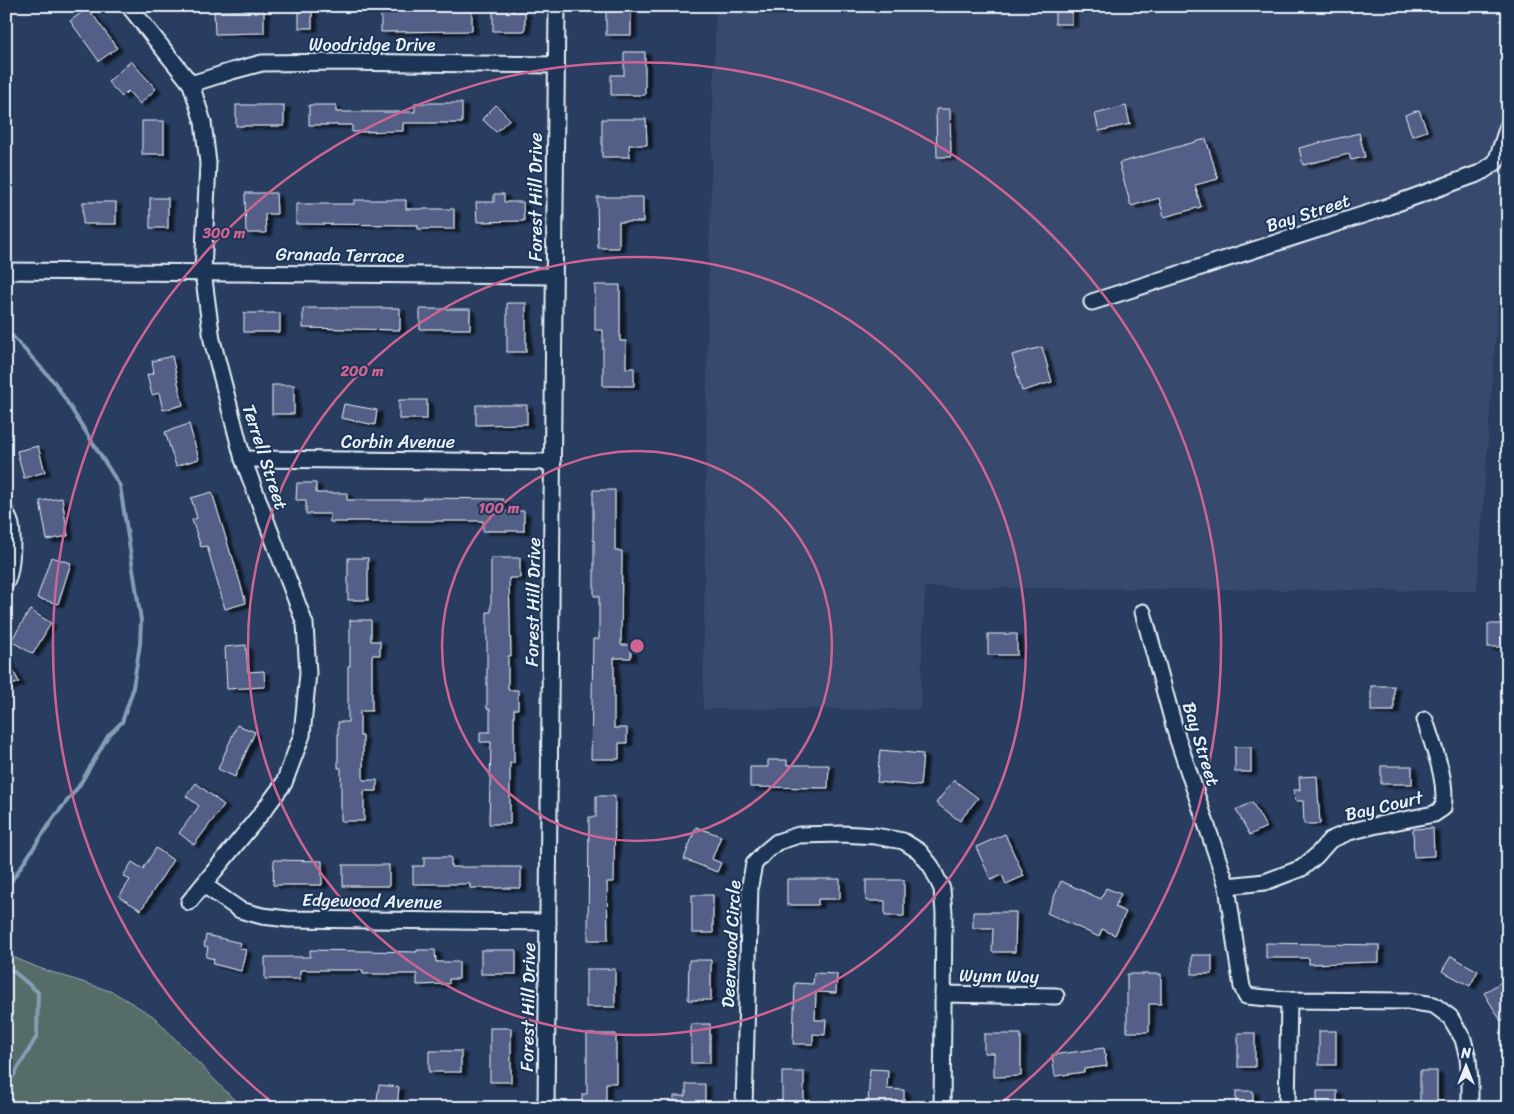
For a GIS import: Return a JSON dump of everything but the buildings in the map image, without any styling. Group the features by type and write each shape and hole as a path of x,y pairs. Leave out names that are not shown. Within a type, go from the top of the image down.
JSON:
{"street":[{"name":"Terrell Street","path":"129,6 191,84 204,122 208,163 203,272 212,340 243,459 304,624 308,673 302,735 284,783 189,902"},
{"name":"Forest Hill Drive","path":"546,1108 557,6"},
{"name":"Woodridge Drive","path":"191,84 262,64 342,62 556,65"},
{"name":"Bay Street","path":"1092,302 1378,210 1480,173 1496,162 1508,126"},
{"name":"Granada Terrace","path":"6,271 554,276"},
{"name":"Corbin Avenue","path":"243,459 553,462"},
{"path":"6,513 11,525 12,554 6,582"},
{"name":"Bay Street","path":"1143,612 1177,737 1227,886 1242,987 1246,996 1289,1000"},
{"name":"Bay Court","path":"1227,886 1265,882 1302,868 1330,840 1349,832 1434,814 1442,808 1444,785 1425,720"},
{"name":"Deerwood Circle","path":"744,1108 750,885 754,864 777,842 799,835 842,834 875,836 903,841 919,851 931,866 942,889 944,912 942,1108"},
{"name":"Edgewood Avenue","path":"204,885 240,910 262,916 288,919 548,922"},
{"name":"Wynn Way","path":"943,994 1056,996"},
{"path":"1287,1108 1289,1000 1408,1001 1434,1005 1450,1016 1463,1039 1468,1058 1470,1108"}],"shaded area":[{"path":"716,6 1508,6 1508,147 1477,591 925,587 920,709 703,709 708,296"}],"green space":[{"path":"6,954 39,968 113,992 153,1016 242,1108 6,1108"}],"waterway":[{"path":"6,329 55,383 120,486 141,620 140,644 132,693 122,722 108,736 79,786 55,816 6,889"},
{"path":"6,965 38,992 37,1036 11,1080 6,1097"}]}
